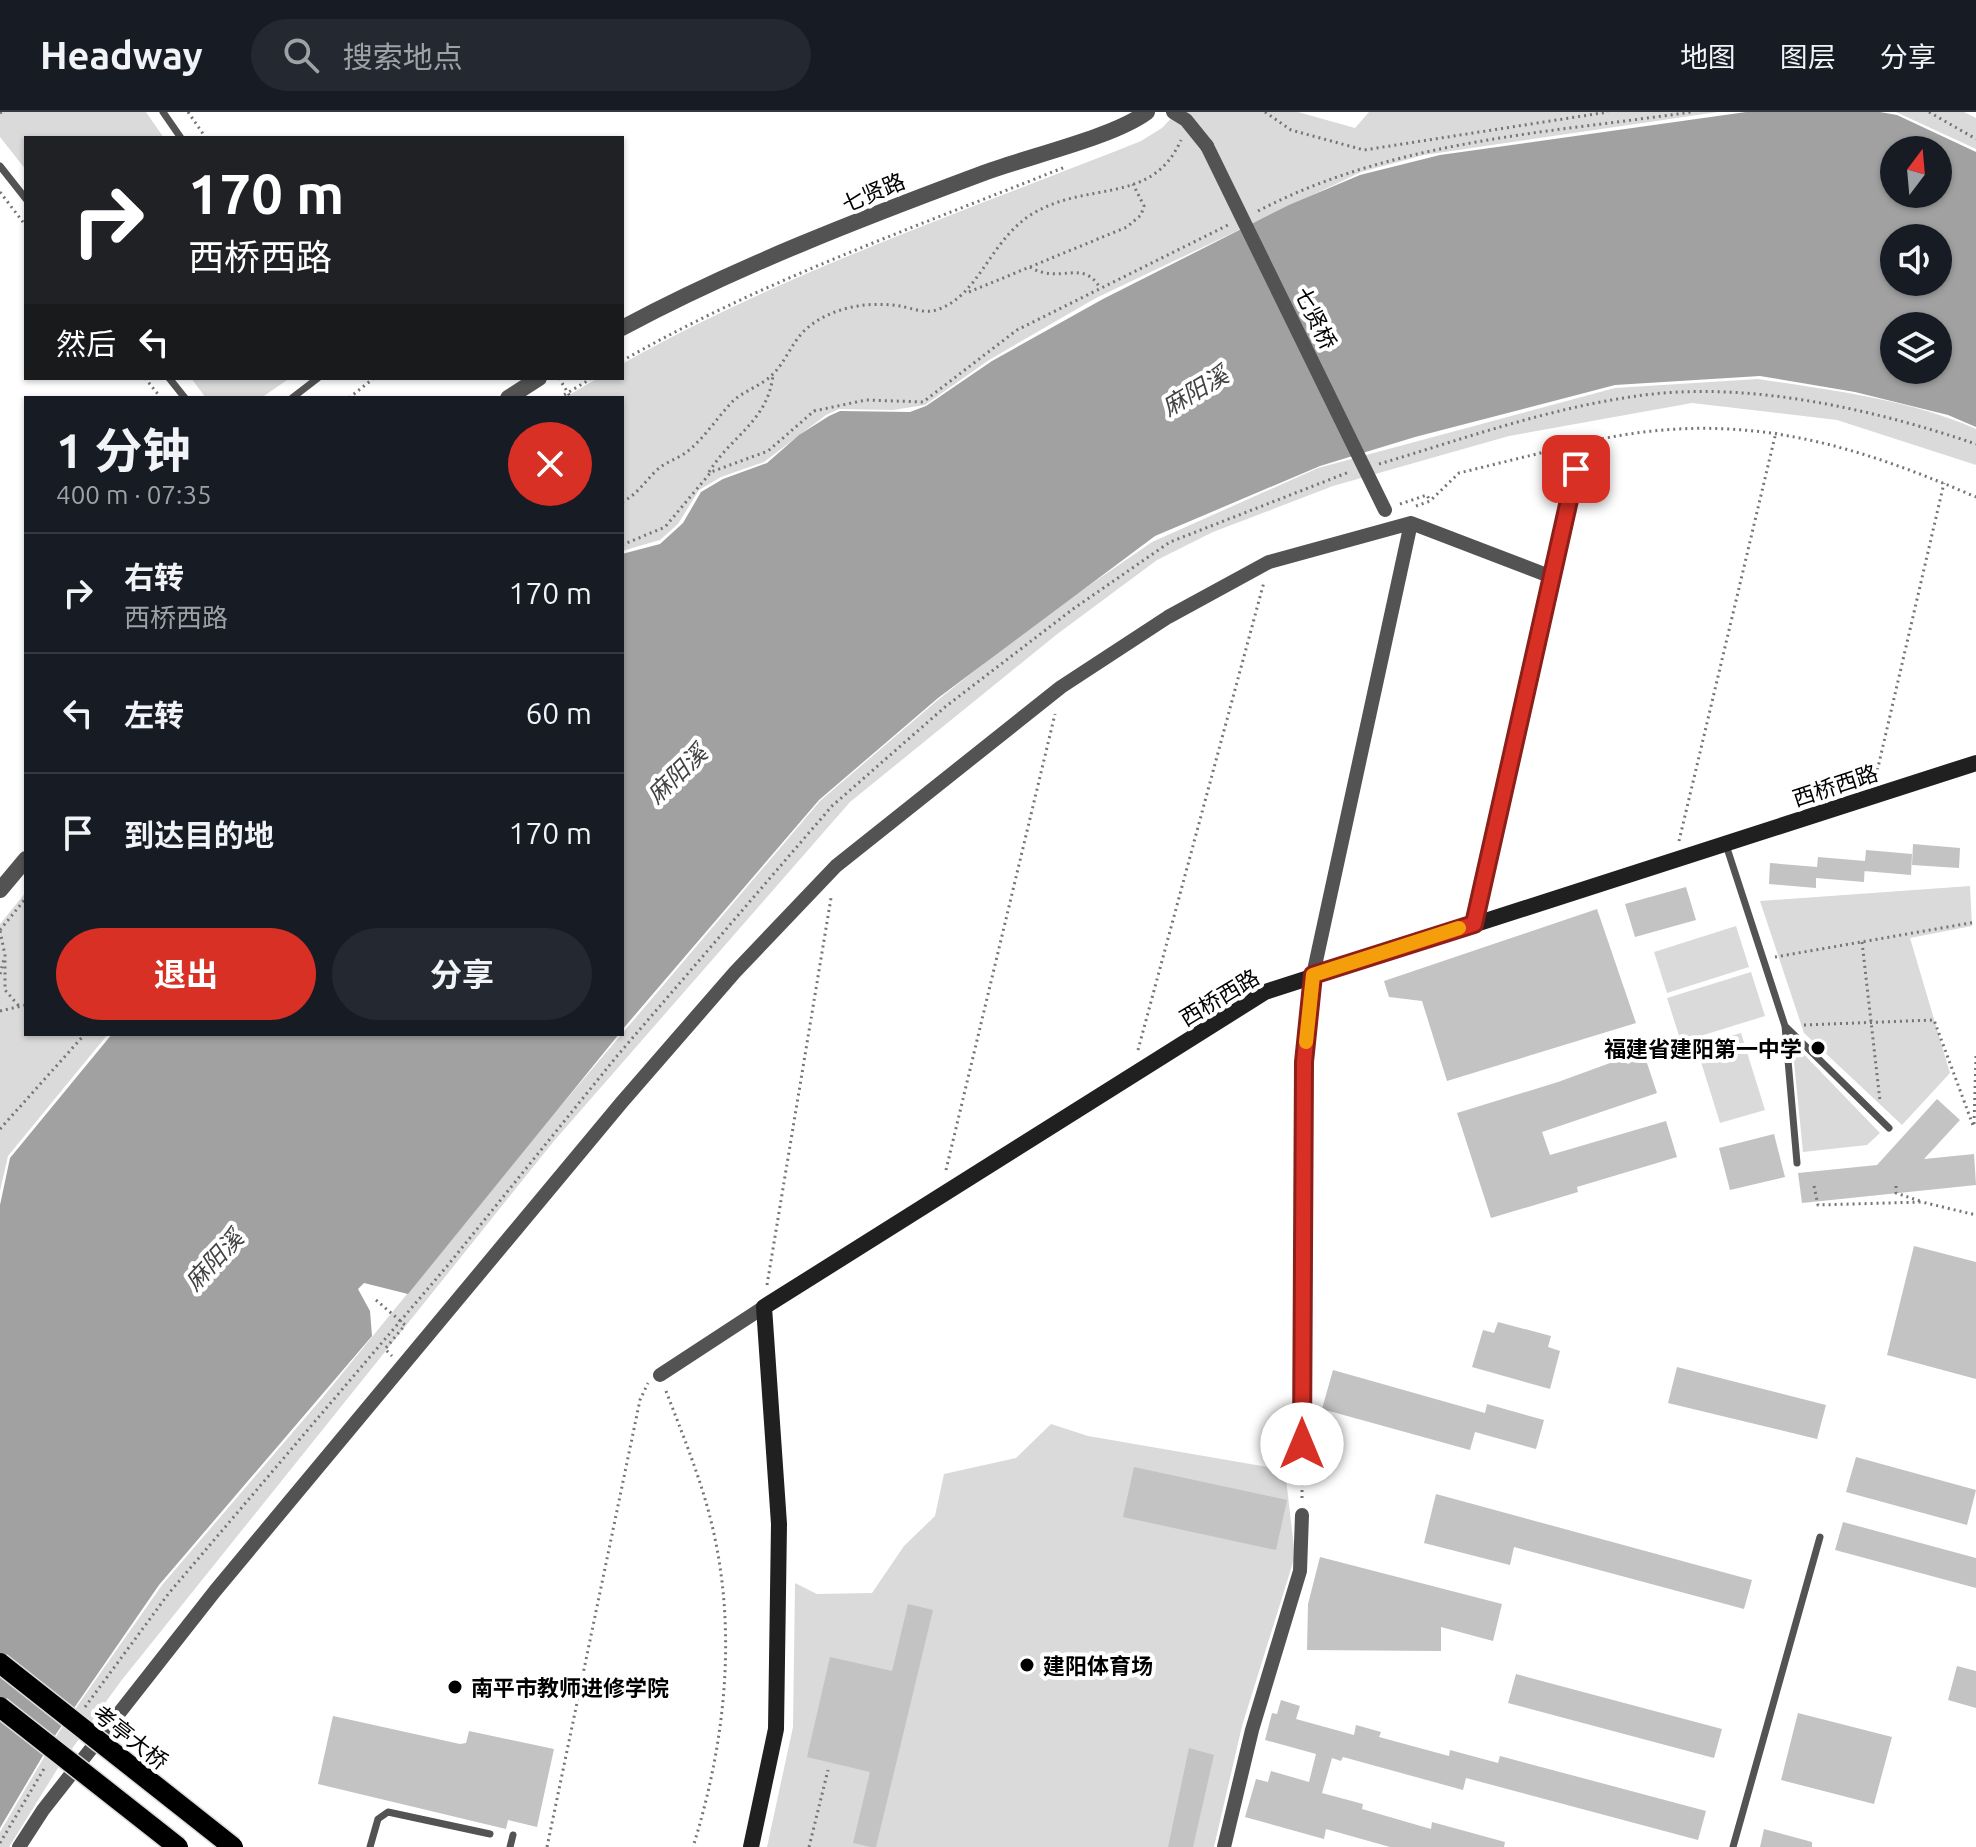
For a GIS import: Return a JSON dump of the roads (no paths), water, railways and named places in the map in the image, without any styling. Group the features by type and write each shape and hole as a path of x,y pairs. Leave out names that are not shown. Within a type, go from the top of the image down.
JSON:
{"main road":[{"name":"西桥西路","path":"764,1307 1265,992 1976,763"},
{"path":"751,1847 776,1713 779,1524 764,1307"},
{"name":"考亭大桥","path":"0,1663 233,1847"},
{"path":"0,1707 178,1847"}],"street":[{"name":"七贤路","path":"624,327 694,291 917,198 1089,137 1147,112"},
{"name":"七贤桥","path":"1179,116 1207,146 1385,510"},
{"path":"511,396 536,380"},
{"path":"1474,924 1582,442"},
{"path":"19,1847 43,1810 215,1591 612,1113 735,972 836,866 1061,687 1168,617 1269,562 1411,523 1552,577"},
{"path":"1302,1444 1304,1062 1313,975 1411,523"},
{"path":"0,890 24,861"},
{"path":"660,1375 764,1307"},
{"path":"1224,1847 1252,1730 1300,1571 1302,1515"}],"lane":[{"path":"163,112 180,136"},
{"path":"0,166 24,196"},
{"path":"171,380 183,396"},
{"path":"295,396 315,380"},
{"path":"1726,843 1785,1026 1797,1163"},
{"path":"1785,1026 1889,1128"},
{"path":"1733,1847 1820,1537"},
{"path":"370,1847 378,1819 388,1812 490,1834"},
{"path":"510,1847 513,1835"}],"water":[{"name":"麻阳溪","path":"1746,112 1880,112 1897,115 1942,136 1880,136 1880,208 1952,208 1952,141 1976,152 1976,427 1948,415 1855,392 1760,376 1615,385 1415,437 1320,466 1155,536 938,698 819,800 624,1028 624,553 660,544 683,523 701,492 723,479 767,463 799,435 829,416 840,411 910,412 926,406 992,361 1103,299 1289,205 1360,175 1440,155"},
{"name":"麻阳溪","path":"110,1036 617,1036 408,1294 364,1283 358,1289 370,1311 372,1336 159,1585 54,1737 0,1828 0,1205 10,1158"}],"place":[{"name":"福建省建阳第一中学","path":"1818,1048"},
{"name":"建阳体育场","path":"1027,1665"},
{"name":"南平市教师进修学院","path":"455,1687"}]}
